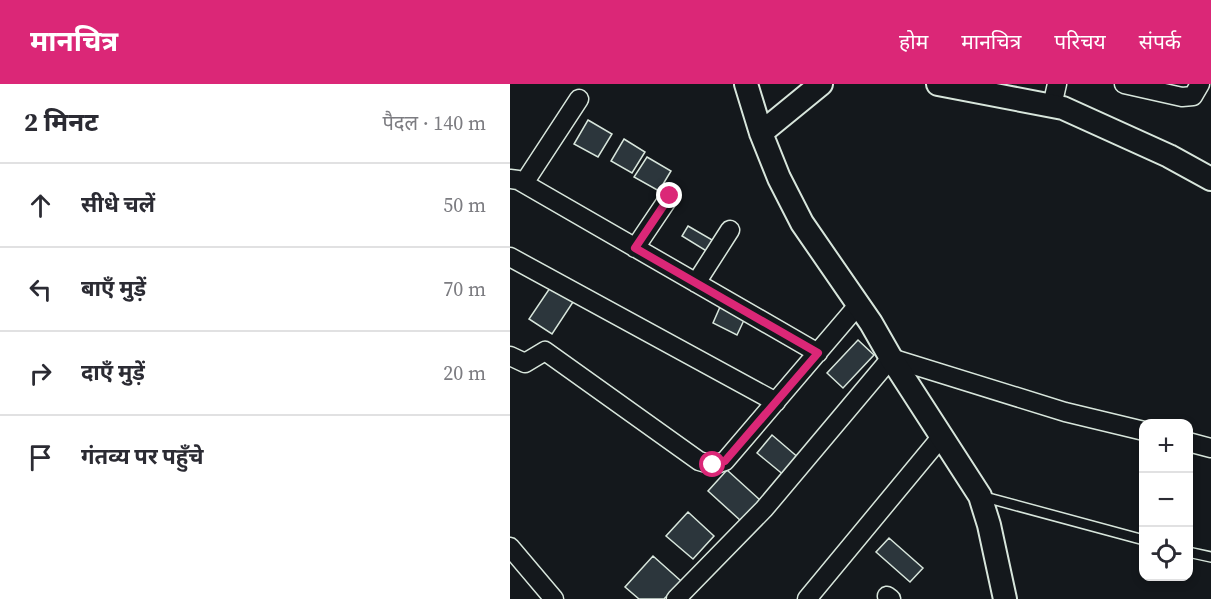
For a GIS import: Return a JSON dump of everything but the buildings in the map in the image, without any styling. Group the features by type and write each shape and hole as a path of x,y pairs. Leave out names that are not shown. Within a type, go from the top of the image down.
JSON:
{"street":[{"path":"746,84 761,133 779,178 802,223 859,304 980,496 989,525 1005,599"},
{"path":"761,133 821,84"},
{"path":"938,84 1054,95 1063,108 1169,156 1211,178"},
{"path":"1125,84 1182,97 1193,96 1200,84"},
{"path":"579,99 514,180 818,353"},
{"path":"635,248 670,196"},
{"path":"696,283 730,230"},
{"path":"510,256 776,402"},
{"path":"510,356 525,363 545,351 699,461 713,465 725,461 859,304"},
{"path":"891,358 1065,412 1139,430"},
{"path":"676,599 764,509 891,358"},
{"path":"807,599 942,436"},
{"path":"1193,443 1211,448"},
{"path":"510,546 554,599"}],"lane":[{"path":"980,496 1139,539"},
{"path":"1193,553 1211,557"}],"route":[{"path":"670,196 635,248 818,353 725,461 713,465"}]}
